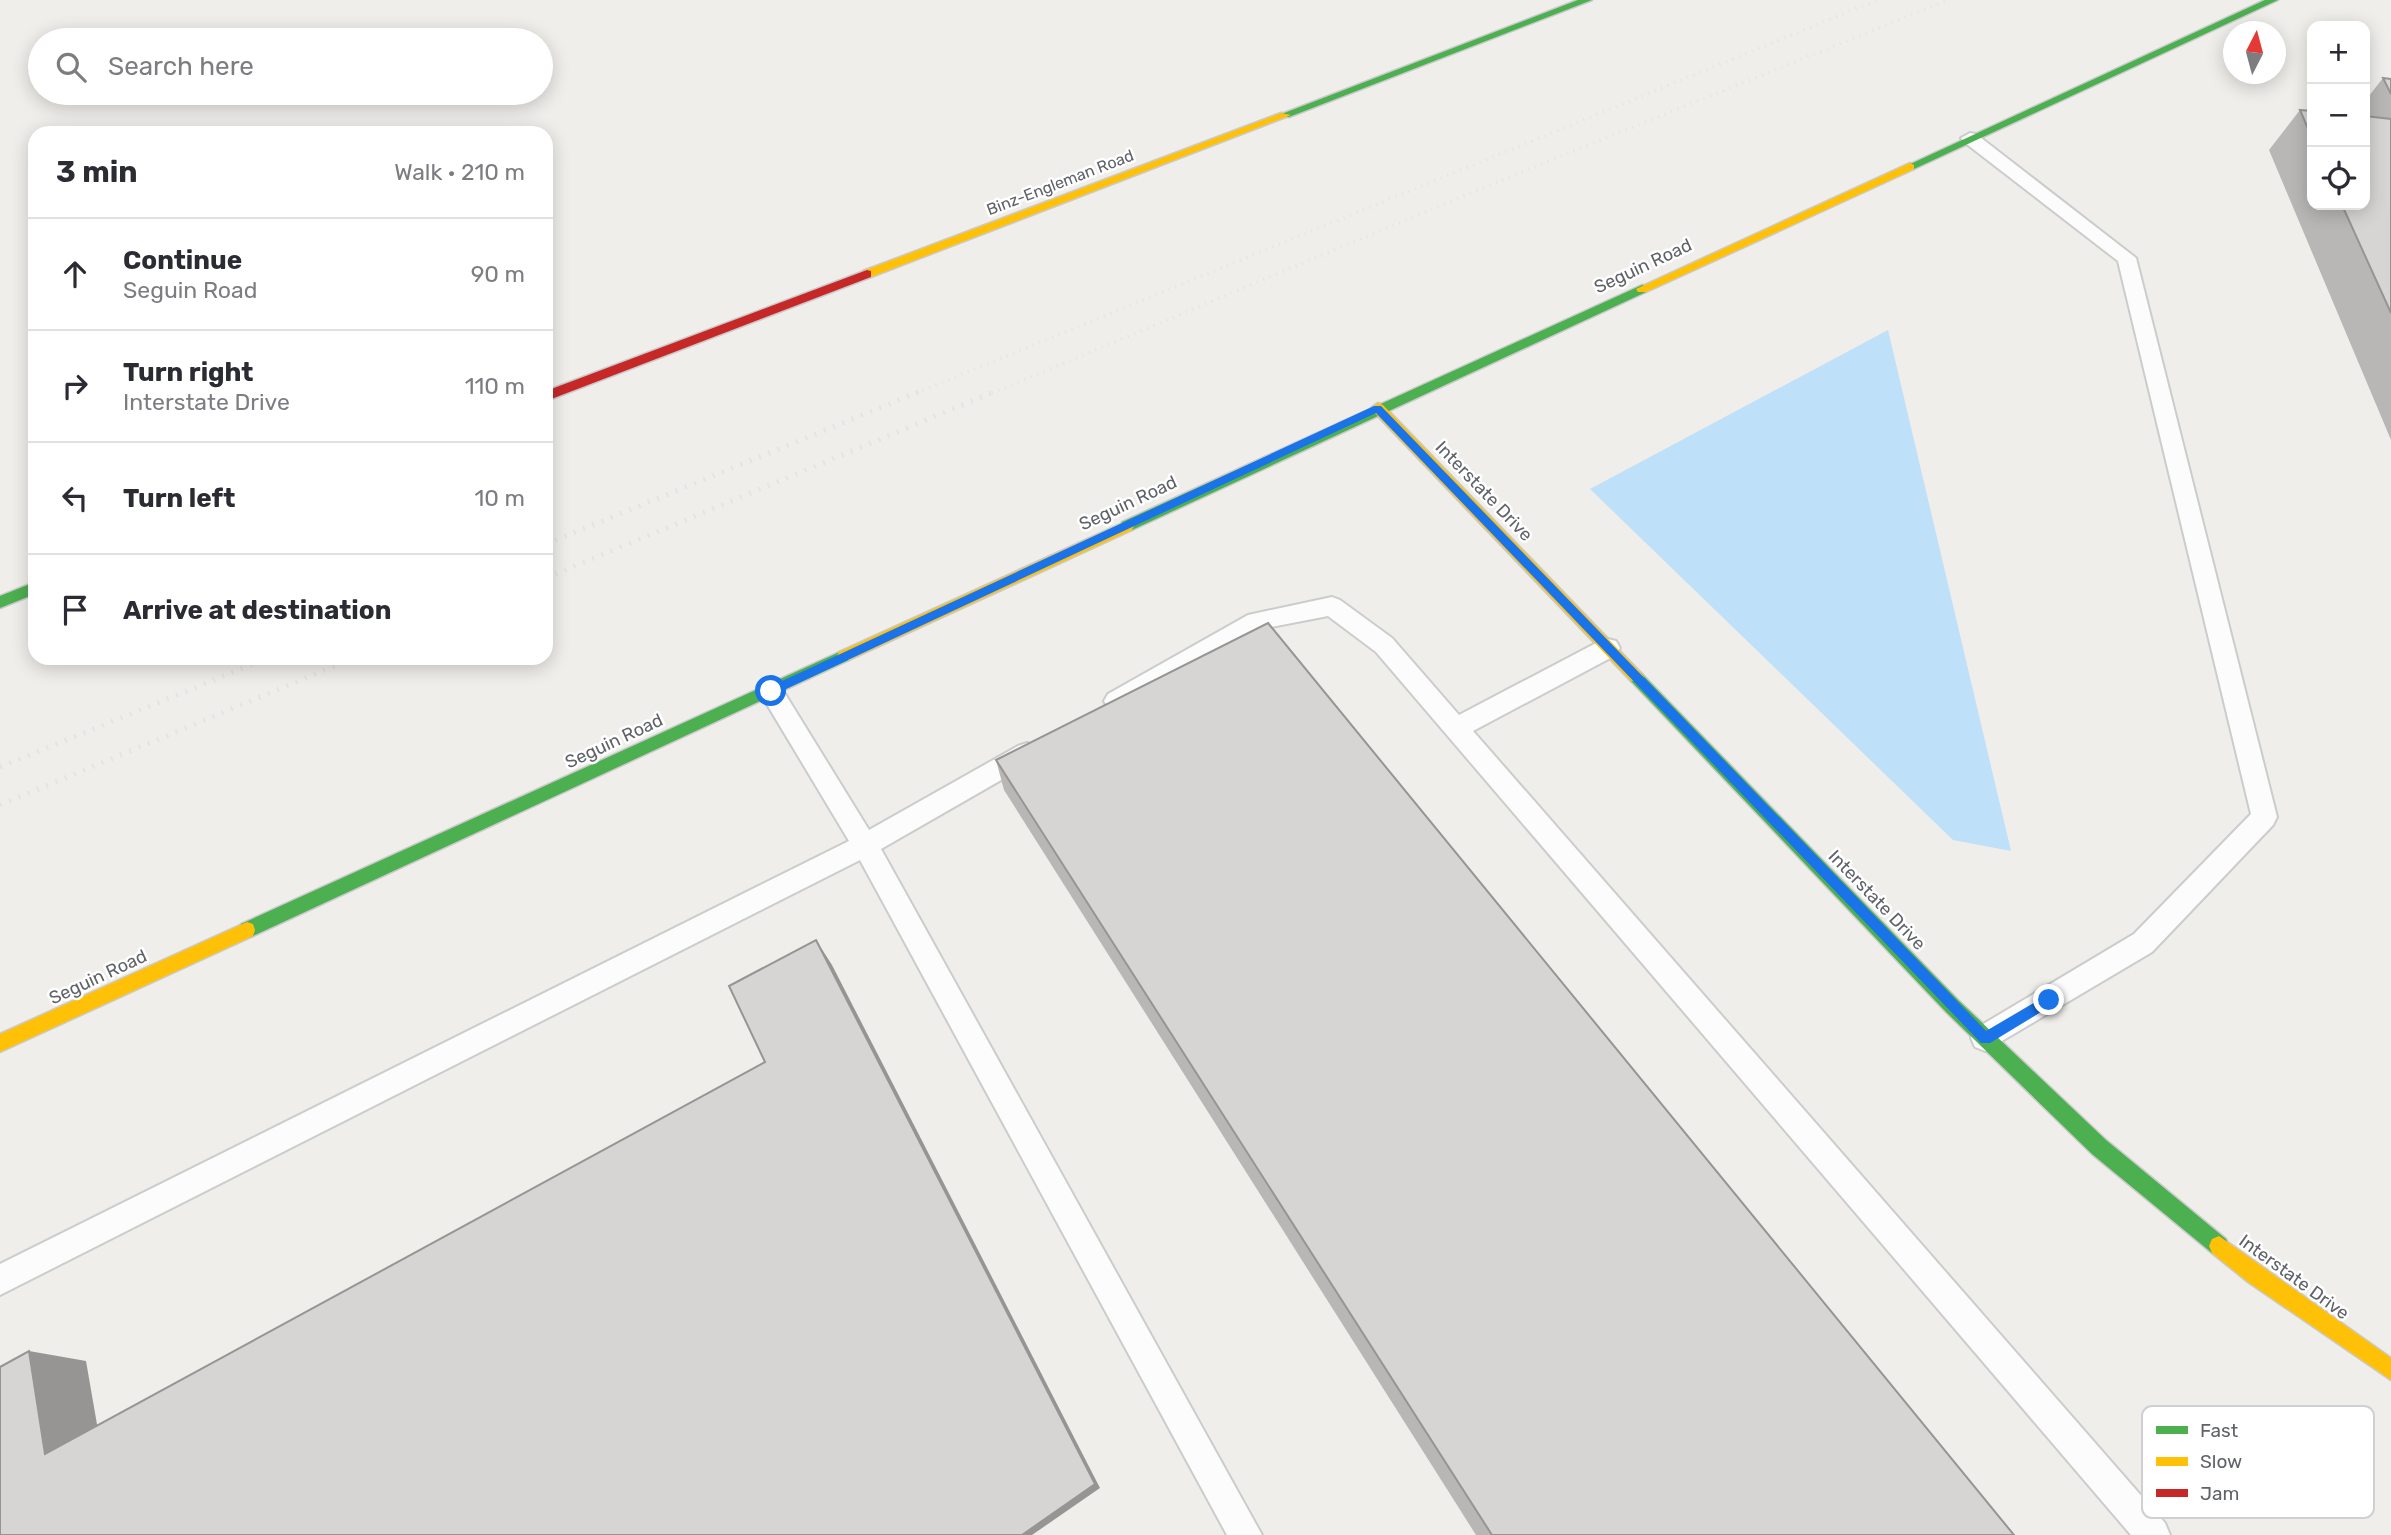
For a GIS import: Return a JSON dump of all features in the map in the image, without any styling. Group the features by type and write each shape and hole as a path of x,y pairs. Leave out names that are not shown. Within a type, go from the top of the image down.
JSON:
{"main road":[{"name":"Binz-Engleman Road","path":"553,393 1587,0"},
{"name":"Seguin Road","path":"0,1043 771,691 1378,408 2273,0"},
{"name":"Interstate Drive","path":"1378,408 1985,1038 2109,1156 2255,1275 2391,1370"},
{"path":"0,602 28,591"}],"lane":[{"path":"1970,138 2127,258 2264,817 2143,943 1985,1038"},
{"path":"1102,709 1256,621 1332,606 1384,645 2153,1535"},
{"path":"1456,729 1608,648"},
{"path":"771,691 865,845 1245,1535"},
{"path":"0,1280 865,845 1043,743"}],"water":[{"path":"1888,330 2011,851 1953,840 1590,489"}],"building":[{"path":"2383,78 2391,79 2391,94"},
{"path":"2300,110 2307,111 2307,126"},
{"path":"2370,117 2391,119 2391,313 2344,210 2370,210"},
{"path":"1268,623 2014,1535 1492,1535 996,760"},
{"path":"816,940 1095,1484 1022,1535 0,1535 0,1367 29,1351 45,1454 765,1062 729,986"}],"railway":[{"path":"916,393 1877,0"},
{"path":"992,393 1512,176 1948,0"},
{"path":"553,541 921,391"},
{"path":"553,575 996,391"},
{"path":"0,767 251,665"},
{"path":"0,805 337,665"}],"traffic: fast":[{"path":"1285,115 1587,0"},
{"path":"1910,167 2273,0"},
{"path":"1127,526 1642,289"},
{"path":"0,602 28,591"},
{"path":"247,930 844,656"},
{"path":"1636,677 1952,1006 2099,1147 2219,1246"}],"traffic: slow":[{"path":"867,274 1285,115"},
{"path":"1642,289 1910,167"},
{"path":"1378,408 1636,677"},
{"path":"844,656 1127,526"},
{"path":"0,1043 247,930"},
{"path":"2219,1246 2255,1275 2391,1370"}],"traffic: jam":[{"path":"553,393 867,274"}],"route":[{"path":"771,691 1378,408 1985,1038 2049,1000"}]}
